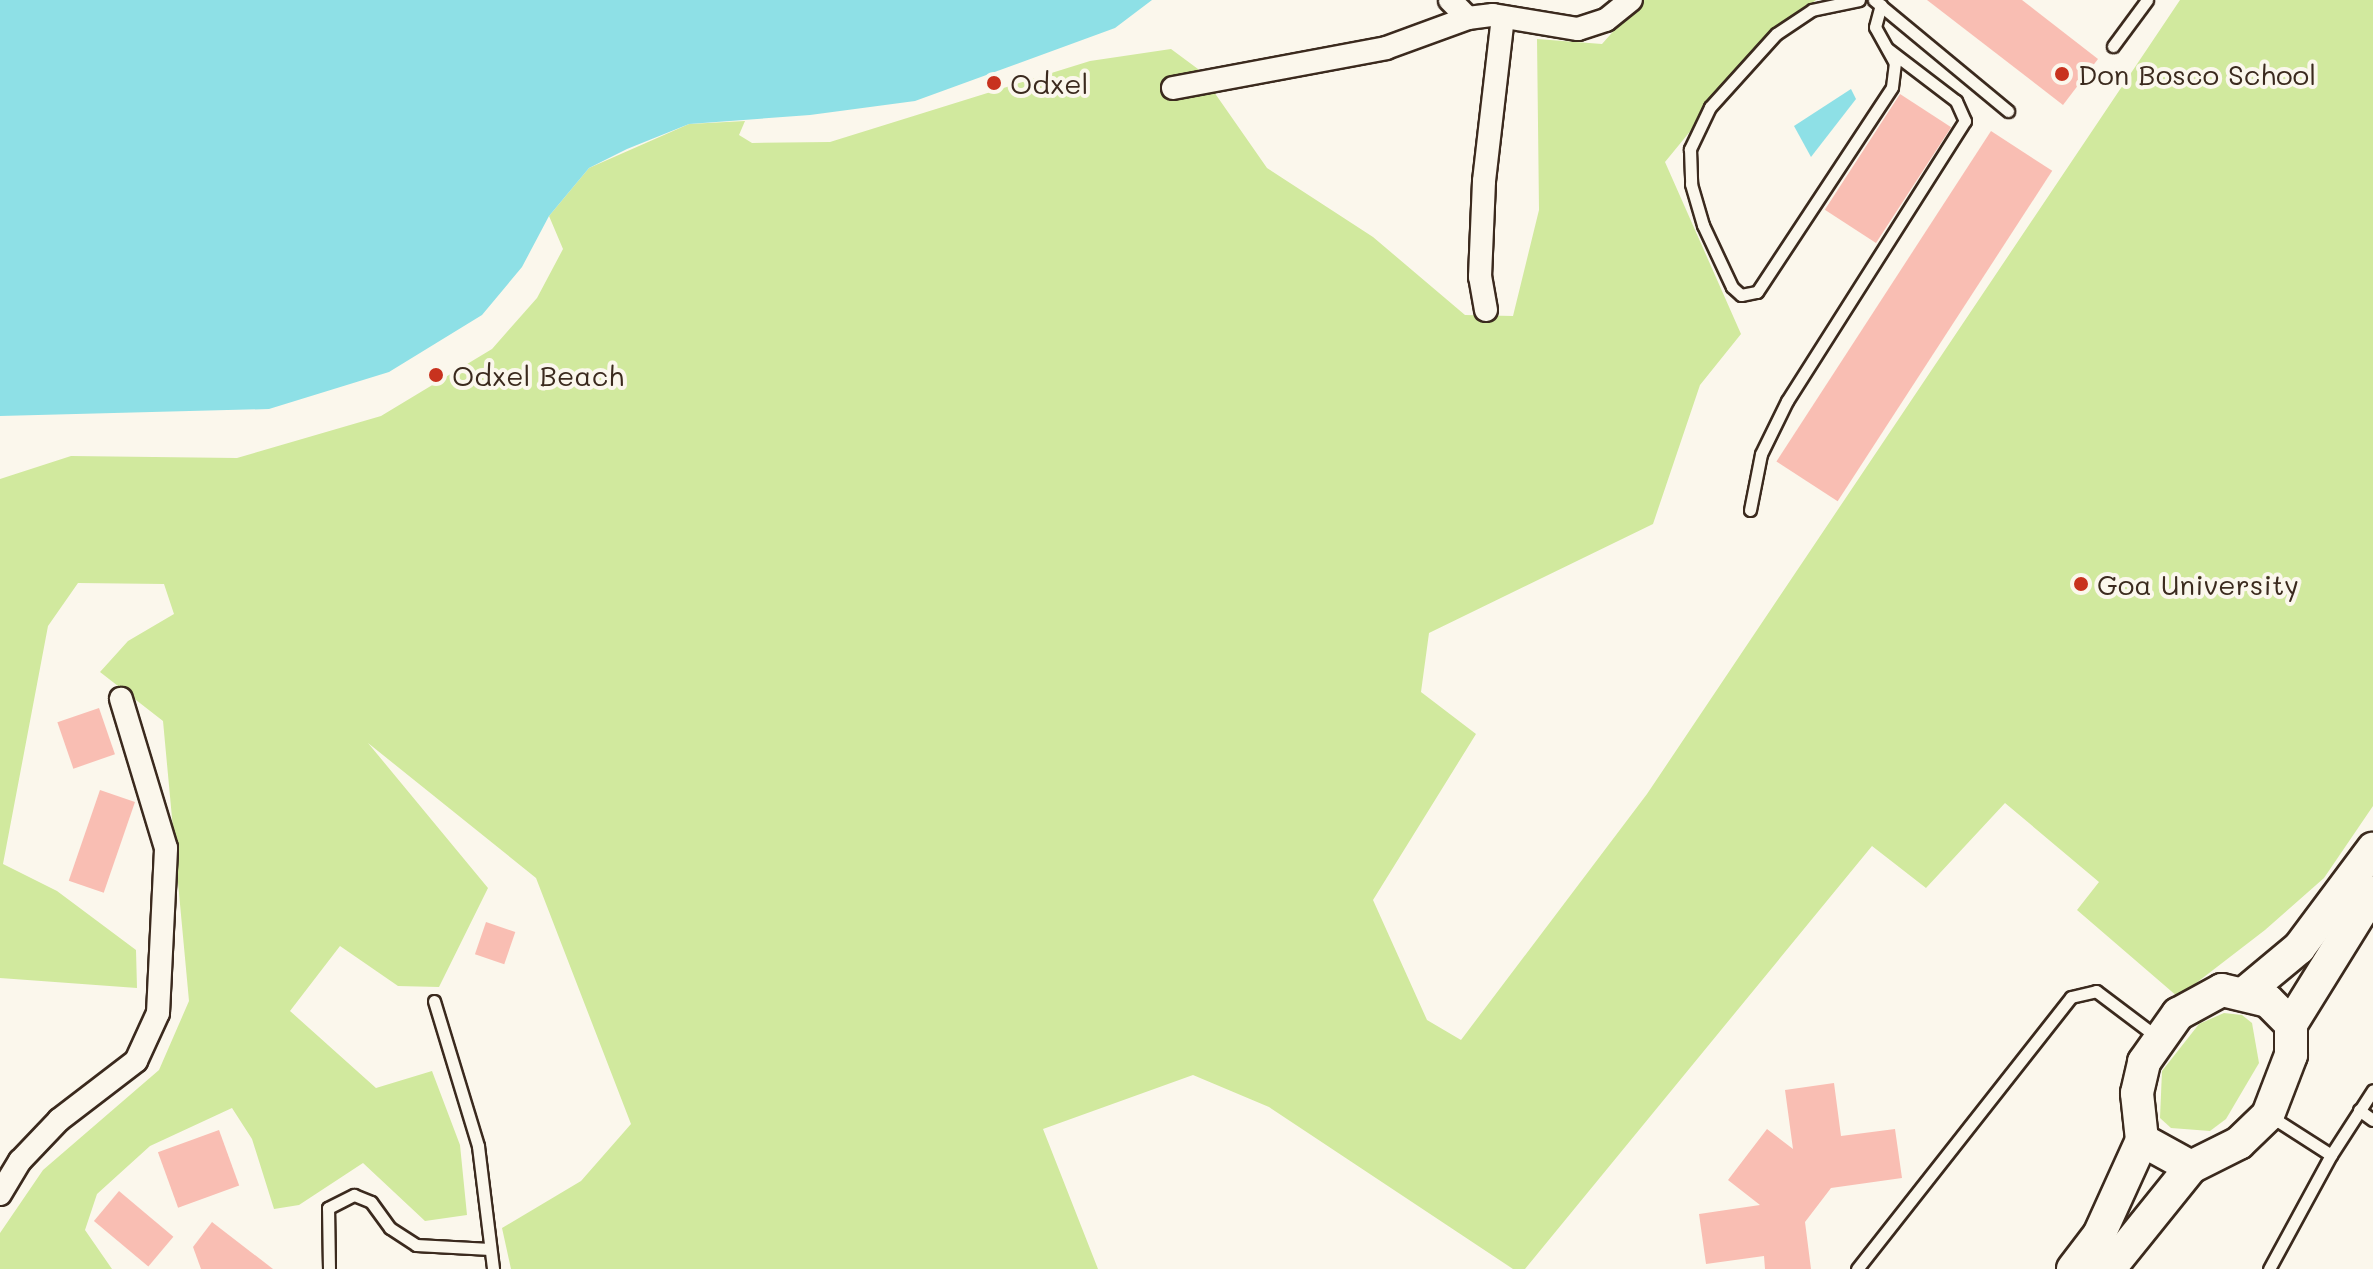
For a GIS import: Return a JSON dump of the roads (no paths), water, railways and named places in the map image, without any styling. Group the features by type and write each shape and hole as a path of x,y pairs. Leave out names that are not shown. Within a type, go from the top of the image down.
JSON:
{"main road":[{"path":"2246,992 2299,948 2373,849"},
{"path":"2109,1269 2191,1167 2239,1143 2268,1115 2291,1055 2291,1024 2373,892"},
{"path":"2073,1269 2099,1235 2142,1140 2137,1093 2144,1062 2178,1014 2222,990 2246,992 2268,1001 2291,1024"},
{"path":"2142,1140 2191,1167"}],"street":[{"path":"1450,0 1468,18"},
{"path":"1173,88 1386,48 1468,18 1503,17 1578,29 1606,20 1631,0"},
{"path":"1486,310 1480,277 1484,181 1503,17"},
{"path":"0,1194 20,1161 59,1120 136,1061 158,1013 166,848 121,699"}],"lane":[{"path":"1859,0 1812,10 1776,34 1710,107 1690,149 1691,184 1703,225 1732,287 1741,295 1757,292 1892,87 1895,63 1875,27 1877,3"},
{"path":"2113,46 2147,0"},
{"path":"1877,3 2008,111"},
{"path":"1750,510 1761,454 1787,401 1965,121 1956,101 1885,46"},
{"path":"1857,1269 2071,997 2096,991 2160,1040"},
{"path":"434,1001 478,1146 493,1269"},
{"path":"2269,1269 2331,1155 2373,1090"},
{"path":"2359,1110 2373,1120"},
{"path":"2268,1115 2331,1155"},
{"path":"329,1269 328,1208 354,1195 371,1202 390,1228 416,1245 490,1249"}],"water":[{"path":"0,0 1152,0 1115,28 915,101 810,115 689,124 627,149 589,168 549,216 522,267 482,315 389,372 269,409 0,416"},
{"path":"1851,89 1856,99 1811,157 1794,126"}],"place":[{"name":"Don Bosco School","path":"2062,74"},
{"name":"Odxel","path":"994,83"},
{"name":"Odxel Beach","path":"436,375"},
{"name":"Goa University","path":"2081,584"}]}
